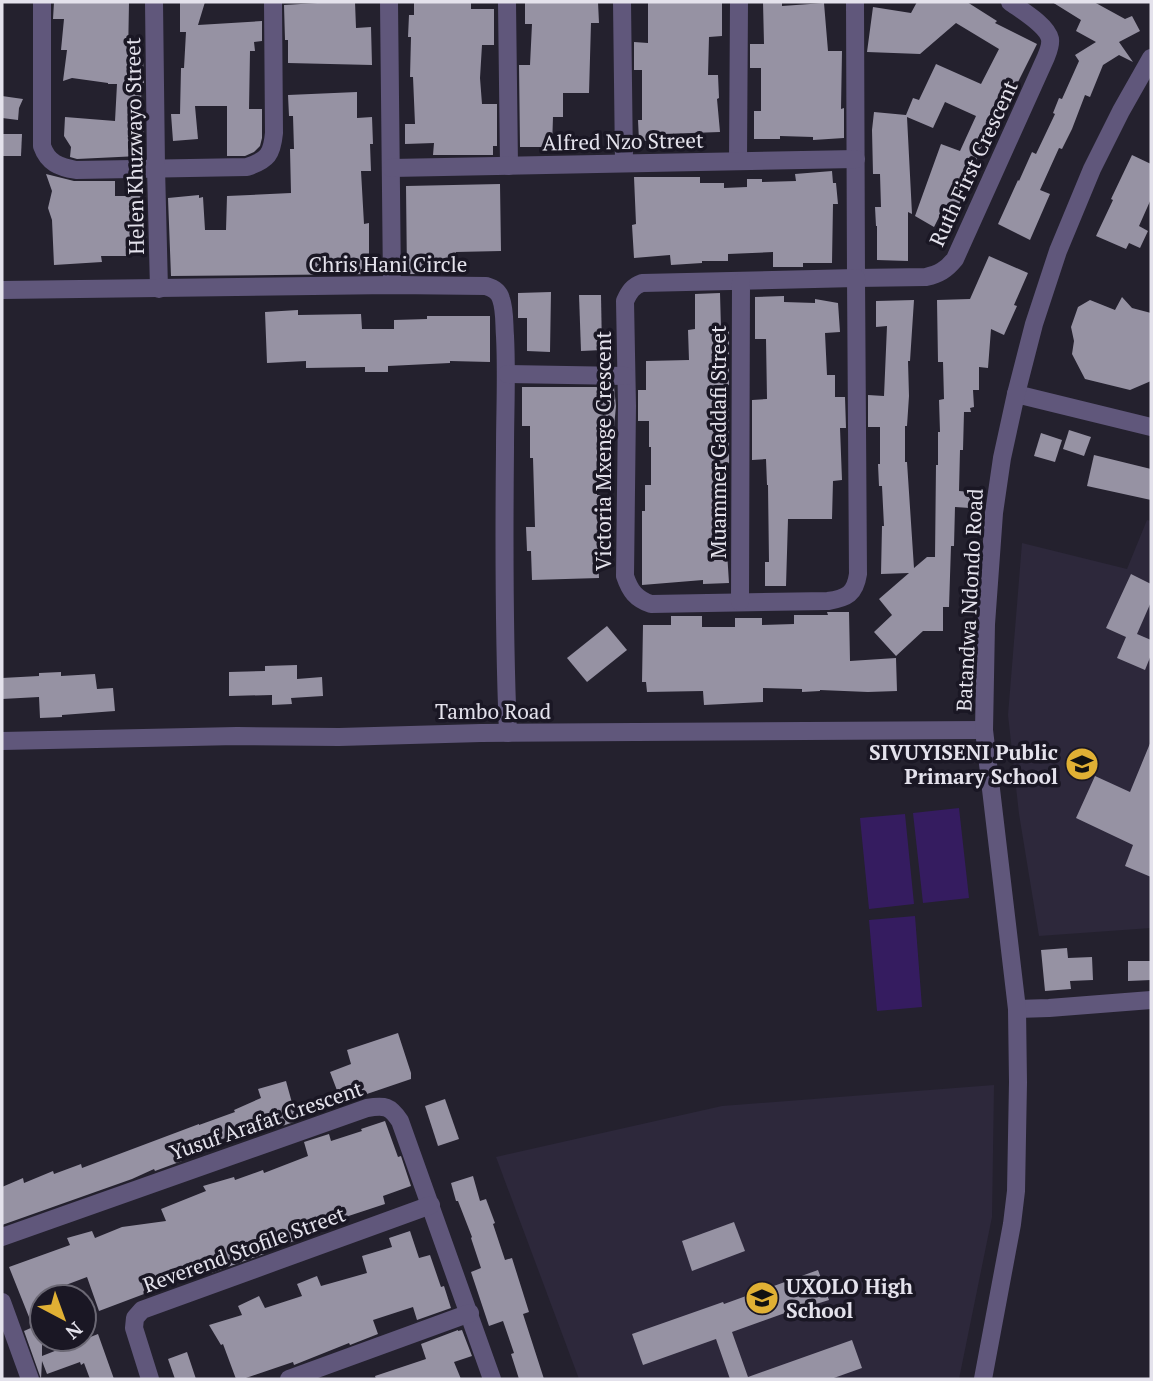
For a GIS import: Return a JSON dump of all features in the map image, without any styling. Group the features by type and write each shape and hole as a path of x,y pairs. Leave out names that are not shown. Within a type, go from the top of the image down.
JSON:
{"street":[{"path":"42,2 42,146 51,161 60,167 76,170 247,167 265,159 273,145 274,133 273,2"},
{"name":"Helen Khuzwayo Street","path":"154,2 159,289"},
{"path":"389,2 392,285"},
{"path":"507,2 509,166"},
{"path":"622,2 624,163"},
{"path":"738,2 738,161"},
{"name":"Victoria Mxenge Crescent","path":"855,2 858,574 856,584 846,596 828,601 651,604 642,601 629,588 625,576 625,301 632,289 642,283 856,278"},
{"name":"Ruth First Crescent","path":"856,278 926,277 947,268 955,259 1050,46 1050,39 1039,24 1010,2"},
{"name":"Batandwa Ndondo Road","path":"983,1379 1016,1191 1018,1082 1017,1009 984,730 986,624 994,513 1002,458 1016,394 1034,324 1058,251 1092,169 1151,58"},
{"name":"Alfred Nzo Street","path":"391,168 856,159"},
{"name":"Muammer Gaddafi Street","path":"740,602 741,282"},
{"name":"Chris Hani Circle","path":"2,290 392,285 486,286 498,292 503,310 507,374 504,541 508,733"},
{"path":"507,374 626,376"},
{"path":"1016,394 1151,427"},
{"name":"Tambo Road","path":"2,741 130,737 984,730"},
{"path":"1017,1009 1151,1000"},
{"name":"Yusuf Arafat Crescent","path":"2,1237 367,1108 379,1105 387,1107 400,1121 492,1379"},
{"name":"Reverend Stofile Street","path":"150,1379 134,1328 135,1318 142,1310 431,1206"},
{"path":"2,1302 30,1379"},
{"path":"289,1379 470,1313"}],"shaded area":[{"name":"SIVUYISENI Public Primary School","path":"1147,520 1151,521 1151,928 1039,936 1019,814 1008,715 1022,543 1127,569"},
{"path":"959,808 969,898 923,903 913,813"},
{"path":"905,814 914,904 869,909 860,818"},
{"path":"915,916 922,1007 877,1011 869,920"},
{"name":"UXOLO High School","path":"994,1085 992,1217 959,1379 579,1379 496,1157 722,1106"}],"building":[{"path":"54,2 129,2 128,58 143,57 144,83 140,117 144,117 144,149 139,156 77,159 70,157 71,147 64,136 65,117 115,121 117,84 72,78 63,81 67,50 61,50 64,19 53,19"},
{"path":"180,2 205,2 198,25 262,21 262,41 254,42 255,51 250,51 249,109 262,109 262,138 260,146 254,152 245,156 227,156 227,106 195,106 198,139 173,141 171,114 180,114 181,68 184,68 186,32 180,32"},
{"path":"355,2 356,28 371,27 372,65 288,63 284,5"},
{"path":"414,2 471,2 471,9 494,9 494,45 482,45 480,78 482,104 497,104 497,146 493,146 493,155 433,155 434,143 405,144 405,124 415,124 413,77 410,77 411,37 408,37 409,15 414,15"},
{"path":"525,2 598,2 599,23 591,23 589,93 563,93 563,117 553,117 552,147 520,147 519,65 530,65 532,24 525,24"},
{"path":"648,2 722,2 722,36 709,37 708,75 718,75 720,132 663,134 663,140 639,141 638,120 642,120 642,70 634,70 634,42 648,43"},
{"path":"763,2 782,2 782,6 824,3 828,51 842,51 841,109 844,108 844,138 813,140 813,137 780,136 780,139 754,139 754,111 761,111 761,68 750,68 750,44 764,44"},
{"path":"917,2 967,2 997,21 995,23 1037,44 1008,102 1010,103 1001,125 999,124 987,150 981,147 960,203 949,223 939,217 934,227 915,216 941,144 960,151 976,116 945,102 933,128 907,117 912,214 908,212 908,261 877,260 875,207 881,207 880,174 873,174 874,112 906,115 913,98 919,100 936,64 981,84 999,49 956,23 920,54 867,52 873,7 911,13"},
{"path":"1052,2 1094,2 1125,19 1132,16 1140,31 1119,42 1133,62 1119,55 1103,65 1090,97 1085,95 1072,129 1062,149 1059,148 1040,190 1050,194 1030,240 998,224 1032,152 1036,154 1055,114 1053,113 1059,98 1062,99 1079,61 1075,55 1096,42 1076,31 1081,20"},
{"path":"357,92 357,118 372,117 371,171 361,171 364,224 369,223 369,274 171,276 168,198 199,195 199,198 203,197 205,230 226,230 227,196 291,193 290,149 294,149 293,116 289,116 288,95"},
{"path":"2,96 23,99 18,120 2,118"},
{"path":"3,134 22,134 21,156 3,156"},
{"path":"1132,155 1151,164 1151,199 1139,226 1148,231 1140,248 1129,243 1126,249 1096,236"},
{"path":"832,171 838,204 833,204 832,263 773,267 773,252 728,254 728,261 671,265 670,255 634,258 634,177 700,177 700,183 724,183 724,188 747,187 747,179 762,179 762,182 796,181 795,174"},
{"path":"46,174 74,181 115,181 115,196 142,196 142,200 145,200 147,256 101,256 102,262 54,265 52,220 48,208 52,191"},
{"path":"500,184 501,251 456,252 457,274 407,274 406,186"},
{"path":"989,256 1028,273 1004,335 991,329 988,368 979,367 979,390 973,390 974,407 970,408 971,412 964,412 959,491 971,492 970,508 955,507 949,607 943,607 943,631 923,631 896,656 874,632 892,615 879,599 909,573 881,574 884,526 878,464 880,427 868,427 868,395 884,396 887,326 876,327 876,301 914,300 908,361 905,462 914,568 927,557 935,557 939,400 944,399 943,362 938,362 937,300 970,299"},
{"path":"551,292 550,352 527,351 527,318 518,318 518,293"},
{"path":"720,293 721,329 729,329 729,479 721,479 722,514 729,514 729,536 726,536 729,583 703,584 703,580 642,585 642,511 645,511 645,485 651,485 651,447 649,421 638,421 638,390 646,390 646,361 689,360 688,330 695,329 695,294"},
{"path":"579,295 601,295 602,350 581,351"},
{"path":"784,296 784,302 815,303 815,299 838,303 840,332 825,333 827,375 835,375 835,397 845,397 846,428 840,428 842,480 833,481 832,519 788,519 786,586 765,586 765,562 769,562 768,485 766,459 752,460 752,400 767,399 766,339 755,339 755,297"},
{"path":"1122,297 1132,308 1151,313 1151,381 1130,390 1085,379 1072,354 1074,341 1071,327 1078,307 1090,300 1115,310"},
{"path":"298,310 298,315 361,314 362,329 394,329 394,320 427,319 427,316 490,316 490,362 450,361 388,366 388,372 365,372 365,367 306,368 306,361 267,363 265,312"},
{"path":"522,387 614,387 614,427 597,426 597,495 602,495 603,522 609,522 609,554 598,554 599,578 532,580 531,551 527,551 526,527 535,527 533,458 530,458 530,426 522,426"},
{"path":"1069,430 1091,437 1084,456 1063,449"},
{"path":"1041,433 1062,440 1055,462 1034,456"},
{"path":"1094,455 1151,469 1151,500 1087,486"},
{"path":"1131,574 1151,584 1151,602 1137,634 1151,640 1151,655 1145,670 1117,658 1126,637 1106,628"},
{"path":"827,612 849,612 850,661 896,658 897,691 802,692 802,689 763,688 763,702 704,705 703,691 647,692 646,682 642,682 643,625 671,625 671,616 702,616 702,627 735,627 735,618 762,618 762,625 794,624 794,615 828,615"},
{"path":"607,626 627,650 587,682 567,658"},
{"path":"297,665 297,679 322,677 323,696 291,698 292,704 272,705 272,695 229,696 229,672 265,671 265,666"},
{"path":"61,672 61,676 95,674 97,689 113,688 115,711 40,718 39,697 2,699 2,678"},
{"path":"1151,741 1151,877 1125,866 1133,845 1076,818 1095,776 1130,792"},
{"path":"1067,948 1068,958 1092,957 1093,980 1070,981 1071,989 1045,991 1041,950"},
{"path":"1128,961 1151,961 1151,980 1128,981"},
{"path":"398,1033 411,1079 361,1096 358,1085 338,1093 330,1072 351,1064 347,1050"},
{"path":"286,1081 297,1121 270,1130 266,1118 233,1133 234,1135 178,1154 182,1161 2,1225 2,1187 23,1178 24,1183 53,1171 54,1174 81,1164 82,1168 235,1112 234,1110 261,1098 258,1089"},
{"path":"445,1099 459,1139 438,1146 425,1106"},
{"path":"385,1121 411,1186 383,1196 385,1204 312,1228 314,1234 263,1252 264,1254 211,1273 210,1269 182,1282 180,1279 153,1294 152,1291 99,1311 98,1283 89,1283 87,1277 71,1283 28,1283 28,1314 9,1267 70,1245 67,1238 92,1231 95,1238 122,1227 166,1221 161,1209 206,1191 203,1186 234,1177 235,1180 263,1170 264,1173 308,1156 304,1142 329,1134 331,1141 362,1131 361,1129"},
{"path":"473,1176 480,1201 486,1199 505,1260 512,1258 529,1312 523,1314 544,1379 519,1379 503,1321 489,1326 471,1272 481,1268 451,1183"},
{"path":"734,1222 745,1251 692,1271 682,1241"},
{"path":"410,1231 419,1258 430,1255 451,1308 417,1320 413,1307 373,1320 378,1334 294,1365 293,1362 236,1379 223,1344 221,1345 209,1325 242,1315 238,1306 259,1296 265,1308 302,1296 297,1284 317,1276 321,1286 367,1273 362,1256 392,1247 389,1238"},
{"path":"818,1270 829,1300 810,1304 732,1332 748,1377 852,1340 862,1368 831,1379 730,1379 716,1339 643,1365 632,1334"},
{"path":"462,1330 472,1356 454,1362 461,1379 376,1379 375,1376 426,1359 421,1344"},
{"path":"98,1334 114,1379 90,1379 84,1363 81,1365 80,1362 47,1374 42,1361 41,1379 32,1353 42,1353 42,1356 50,1353 98,1353"},
{"path":"187,1352 196,1379 175,1379 168,1359"}],"place":[{"name":"SIVUYISENI Public Primary School","path":"1082,764"},
{"name":"UXOLO High School","path":"762,1298"}]}
